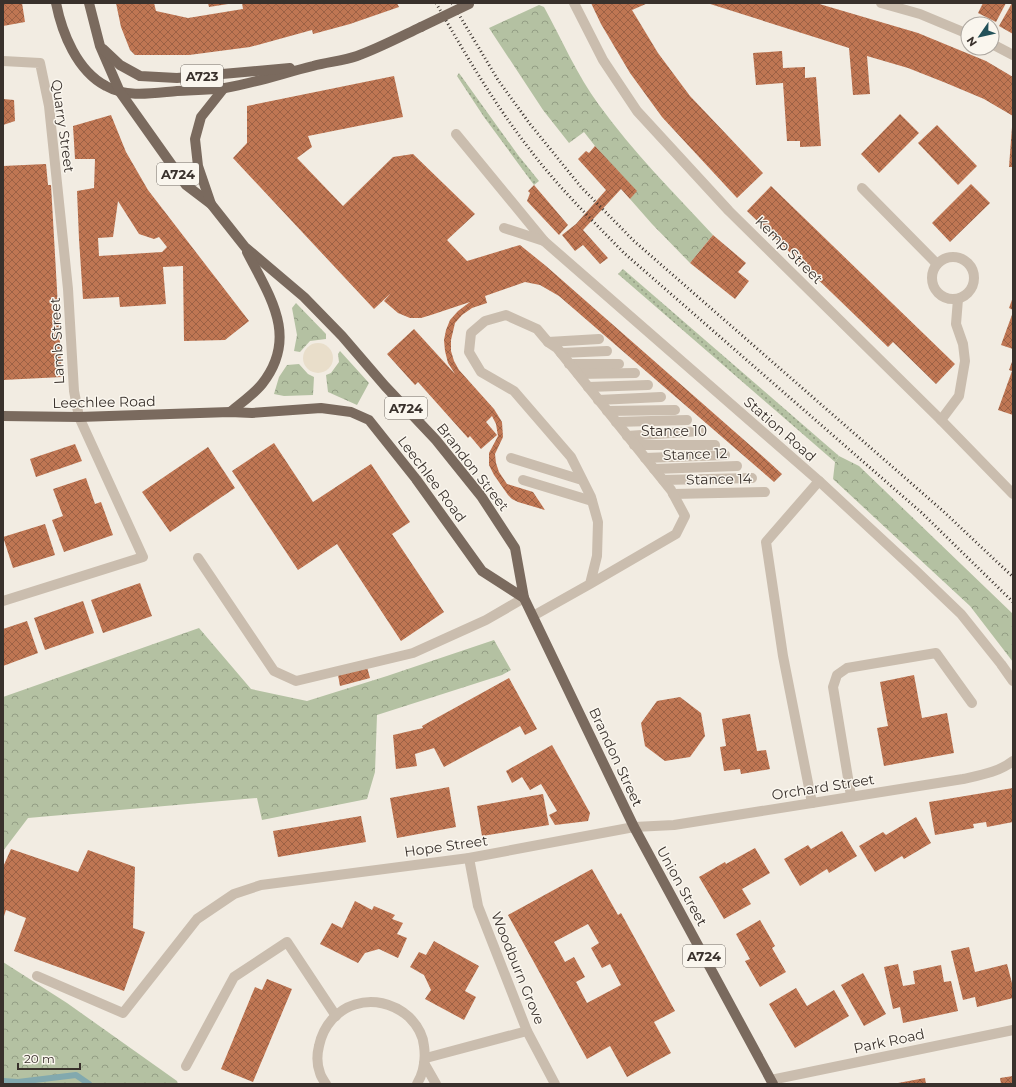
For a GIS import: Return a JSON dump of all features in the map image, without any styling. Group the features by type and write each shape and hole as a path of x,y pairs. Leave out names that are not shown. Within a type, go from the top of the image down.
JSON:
{"main road":[{"name":"A723","path":"56,3 59,17 69,45 90,74 105,86 120,92 152,94 224,88 264,80 356,56 470,3"},
{"name":"Brandon Street","path":"88,3 100,46 120,92 186,185 212,204 245,247 304,297 342,336 385,386 436,440 481,496 515,548 524,598 634,827"},
{"name":"A723","path":"100,46 120,65 140,76 177,78 314,66"},
{"name":"Brandon Street","path":"212,204 198,166 195,139 201,117 224,88"},
{"path":"230,412 262,384 276,361 279,353 279,324 271,299 245,247"},
{"name":"Leechlee Road","path":"3,416 79,418 230,412 252,413 321,408 351,412 369,420 416,479 482,571 524,598"},
{"name":"Union Street","path":"634,827 772,1082"}],"street":[{"name":"Kemp Street","path":"574,3 603,60 637,111 729,211 941,420 1013,494"},
{"path":"880,3 920,14 960,31"},
{"path":"1000,48 1013,55"},
{"name":"Quarry Street","path":"3,61 40,63 49,106 57,182"},
{"path":"456,134 544,241"},
{"name":"Lamb Street","path":"3,601 143,557 79,418 74,391 68,289 55,200 57,182"},
{"path":"862,188 937,264"},
{"name":"Station Road","path":"504,228 544,241 819,481 961,614 1013,681"},
{"path":"959,257 972,267 975,275 975,283 966,296 958,299 949,299 941,296 935,289 932,281 933,272 937,264 943,259 959,257"},
{"path":"941,420 959,396 965,361 963,344 956,324 958,299"},
{"path":"533,616 590,584 676,534 685,516 673,494 654,469 557,348 548,342 538,329 506,315 485,321 471,333 470,352 481,372 514,391 571,458 592,501 598,522 597,556 590,584"},
{"path":"548,342 599,339"},
{"path":"561,353 607,351"},
{"path":"570,364 619,364"},
{"path":"578,374 635,373"},
{"path":"588,387 648,385"},
{"path":"598,400 661,397"},
{"path":"607,411 676,410"},
{"path":"616,422 687,420"},
{"path":"627,436 700,431"},
{"name":"Stance 10","path":"634,445 715,445"},
{"path":"645,458 725,455"},
{"path":"511,458 582,480"},
{"name":"Stance 12","path":"654,469 737,466"},
{"path":"662,480 752,478"},
{"path":"523,480 592,501"},
{"path":"812,803 782,656 766,542 819,481"},
{"name":"Stance 14","path":"673,494 765,492"},
{"path":"198,558 274,671 296,681 413,653 486,620 524,598"},
{"path":"851,796 834,687 837,675 847,668 936,653 972,703"},
{"name":"Orchard Street","path":"634,827 674,825 986,774 1005,768 1013,761"},
{"name":"Hope Street","path":"37,976 123,1013 197,919 234,894 262,885 469,858 634,827"},
{"name":"Woodburn Grove","path":"469,858 478,906 527,1031 555,1084"},
{"path":"186,1066 234,977 287,942 336,1016"},
{"path":"326,1084 320,1073 317,1054 321,1035 331,1019 346,1008 364,1002 383,1003 400,1010 414,1022 423,1039 425,1061 422,1076 417,1084"},
{"name":"Park Road","path":"772,1082 1013,1030"},
{"path":"425,1061 527,1031"},
{"path":"425,1061 436,1084"}],"green space":[{"path":"539,5 544,7 584,82 599,105 654,172 713,235 690,263 630,199 636,191 584,132 569,143 543,110 489,28"},
{"path":"459,73 518,155 539,181 534,185 484,117 457,76"},
{"path":"623,269 839,456 835,462 618,274"},
{"path":"296,303 326,334 326,339 310,341 300,352 294,351 297,335 292,308"},
{"path":"340,351 369,383 357,405 328,392 326,375 331,373 339,362 338,354"},
{"path":"299,364 308,374 314,377 313,395 284,396 274,394 279,377 287,365"},
{"path":"839,456 859,466 1013,614 1013,662 970,606 833,479 835,462"},
{"path":"199,628 251,689 307,701 494,640 511,670 502,675 377,715 375,772 367,799 262,820 257,798 28,818 3,851 3,697"},
{"path":"3,962 67,1003 177,1081 178,1084 3,1084"}],"shaded area":[{"path":"318,343 329,347 333,358 329,369 318,373 307,369 303,358 307,347"}],"building":[{"path":"3,3 22,3 25,22 3,26"},
{"path":"116,3 154,3 156,11 188,18 243,9 242,3 397,3 399,7 350,24 313,34 312,30 250,47 189,55 135,55 130,50 121,27"},
{"path":"208,3 228,3 228,4 209,7"},
{"path":"591,3 648,3 632,10 658,53 690,96 763,173 737,198 662,117 630,73 601,24"},
{"path":"707,3 816,3 918,33 960,50 960,56 974,56 986,61 1013,77 1013,116 984,99 946,83 908,68 867,56 870,94 853,95 849,48"},
{"path":"983,3 1006,3 999,16 984,16 978,13"},
{"path":"1013,3 1013,34 1000,27"},
{"path":"782,51 783,68 805,67 805,78 816,77 821,146 800,147 800,141 787,141 783,83 756,85 753,53"},
{"path":"394,76 403,117 308,136 312,147 297,158 343,206 393,157 413,154 475,214 447,240 467,261 520,245 546,266 782,474 774,482 559,296 540,285 525,282 485,296 487,303 472,308 462,315 455,323 451,340 451,351 459,370 494,409 502,422 503,437 495,454 499,472 507,484 533,492 545,510 518,502 508,495 489,465 489,453 498,436 496,424 492,416 486,422 497,435 481,449 470,436 468,438 418,382 415,385 387,354 414,329 455,374 448,363 445,351 444,340 446,330 450,320 458,311 470,302 421,318 410,318 398,313 384,301 391,293 374,309 233,158 247,143 247,106"},
{"path":"3,99 14,100 15,121 3,125"},
{"path":"900,114 919,133 879,173 861,154"},
{"path":"111,115 126,152 148,190 249,321 225,340 184,341 183,266 163,267 166,304 120,307 119,297 83,299 77,191 94,188 95,159 75,159 73,126","holes":["118,201 139,234 154,239 159,237 167,247 162,252 99,256 98,238 113,237"]},
{"path":"1013,124 1013,167 1009,167 1012,127"},
{"path":"937,125 977,166 958,185 918,143"},
{"path":"595,146 637,191 630,199 621,189 583,230 608,258 600,264 583,245 575,251 562,235 576,224 606,190 578,159 586,151 589,153"},
{"path":"46,164 48,185 51,185 62,377 3,380 3,166"},
{"path":"971,184 990,203 950,242 932,223"},
{"path":"534,185 568,225 559,235 527,201 530,193 528,191"},
{"path":"771,186 955,364 936,384 893,342 888,347 747,211"},
{"path":"713,235 746,263 738,272 749,281 735,299 690,263"},
{"path":"1013,297 1013,310 1009,308"},
{"path":"1013,312 1013,349 1001,345"},
{"path":"1013,359 1013,415 998,410 1012,371 1009,370"},
{"path":"274,443 313,502 371,464 410,522 392,534 444,612 401,641 337,544 298,570 232,471"},
{"path":"75,444 82,461 36,477 30,459"},
{"path":"208,447 235,488 170,532 142,492"},
{"path":"86,478 95,504 101,502 113,535 64,552 52,520 63,516 53,489"},
{"path":"45,524 55,555 13,568 3,537"},
{"path":"140,583 152,616 103,633 91,600"},
{"path":"83,601 94,633 45,650 34,618"},
{"path":"27,621 38,653 3,666 3,629"},
{"path":"367,667 370,678 340,686 338,675"},
{"path":"914,675 922,718 947,713 954,753 884,766 877,728 888,726 880,682"},
{"path":"509,678 537,729 525,735 520,726 444,767 434,748 415,754 417,766 396,769 393,735 423,728 422,726"},
{"path":"680,697 701,713 705,736 690,757 665,761 645,746 641,723 657,701"},
{"path":"750,714 757,751 766,750 770,769 741,774 740,769 724,771 720,747 726,746 722,719"},
{"path":"552,745 590,813 588,821 555,825 549,815 557,811 541,784 530,790 522,777 512,783 506,771"},
{"path":"449,787 456,827 397,838 390,798"},
{"path":"1013,788 1013,822 987,827 986,822 973,824 974,828 935,835 929,802"},
{"path":"543,794 549,825 482,836 477,806"},
{"path":"361,816 366,842 278,857 273,831"},
{"path":"916,817 931,843 904,859 902,856 875,872 859,846 883,832 886,835"},
{"path":"842,831 857,856 829,873 827,869 800,886 784,859 808,845 811,849"},
{"path":"755,848 770,873 742,889 751,904 724,919 699,877 725,862 726,864"},
{"path":"11,849 78,872 88,850 135,867 133,928 145,932 124,991 14,951 26,918 6,910 3,919 3,867"},
{"path":"592,869 618,915 621,913 675,1011 654,1022 671,1053 627,1077 610,1046 587,1059 508,915","holes":["588,924 599,943 591,948 602,968 610,964 621,985 587,1003 576,982 585,977 574,957 565,962 554,942"]},
{"path":"355,901 372,910 374,906 395,915 392,919 403,923 397,934 407,938 398,958 379,949 365,953 358,963 320,944 332,923 342,928"},
{"path":"760,920 775,946 772,948 786,972 760,987 745,961 750,959 736,934"},
{"path":"434,941 479,966 465,991 476,997 464,1020 425,999 431,990 424,975 410,967 419,952 426,955"},
{"path":"969,947 975,972 1007,964 1013,987 1013,998 977,1007 975,997 963,1000 951,951"},
{"path":"898,964 903,986 915,984 913,971 941,965 944,982 951,981 958,1011 903,1023 900,1007 893,1009 884,967"},
{"path":"863,973 886,1014 864,1026 841,985"},
{"path":"267,979 292,989 253,1082 221,1069 255,987 262,990"},
{"path":"796,988 807,1006 834,990 849,1016 795,1048 769,1004"},
{"path":"1013,1076 1013,1084 1001,1084 1000,1078"},
{"path":"925,1078 926,1084 898,1083"}],"waterway":[{"path":"3,1081 18,1082 76,1075 89,1084"}],"railway":[{"path":"436,3 481,79 505,116 542,165 588,216 624,253 922,513 1013,602"},
{"path":"452,3 498,80 530,124 581,187 634,241 943,511 1013,577"}]}
